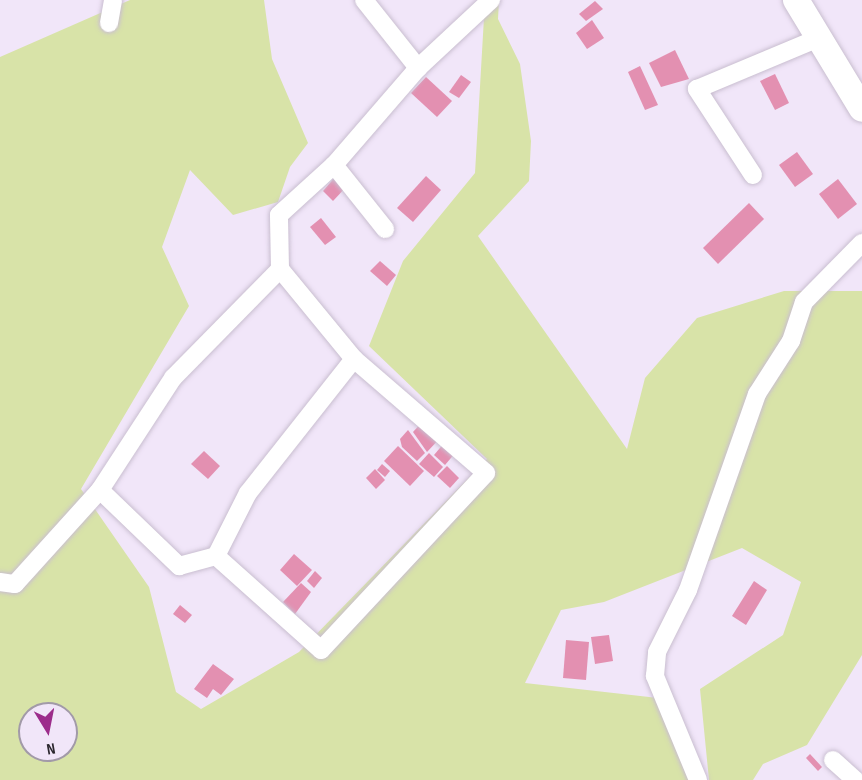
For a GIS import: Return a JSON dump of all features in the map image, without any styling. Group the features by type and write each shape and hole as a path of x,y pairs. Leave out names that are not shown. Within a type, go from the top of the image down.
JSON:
{"street":[{"path":"109,23 113,0"},
{"path":"364,0 418,68"},
{"path":"216,556 321,650 486,472 354,359 280,269 279,215 334,165 418,68 491,0"},
{"path":"796,0 862,109"},
{"path":"753,175 696,89 819,38"},
{"path":"334,165 385,229"},
{"path":"698,780 655,676 657,652 688,590 757,394 791,341 804,302 862,243"},
{"path":"0,582 15,584 100,490 173,378 280,269"},
{"path":"100,490 179,566 216,556 248,493 354,359"},
{"path":"833,760 855,780"}],"green space":[{"path":"130,0 264,0 272,59 308,143 290,167 278,202 233,215 190,170 162,247 189,306 81,489 149,587 176,692 201,709 299,652 487,459 369,346 403,261 475,173 485,0 499,0 498,19 520,64 531,141 529,181 478,236 627,449 645,378 697,318 784,291 862,291 862,655 807,745 763,764 753,780 709,780 700,689 783,635 801,582 742,548 604,602 561,610 525,683 658,698 690,780 0,780 0,57"}],"building":[{"path":"595,1 603,9 586,21 579,14"},
{"path":"592,20 604,38 587,49 576,33"},
{"path":"675,50 689,79 661,87 649,63"},
{"path":"640,66 658,105 645,110 628,72"},
{"path":"775,74 789,103 775,110 760,81"},
{"path":"461,75 471,82 459,98 449,92"},
{"path":"426,77 452,101 437,117 411,93"},
{"path":"797,152 813,174 795,187 779,165"},
{"path":"336,176 347,186 333,201 323,191"},
{"path":"426,176 441,190 413,222 397,208"},
{"path":"838,179 857,204 838,219 819,194"},
{"path":"749,203 764,219 718,264 703,248"},
{"path":"321,218 336,237 325,245 310,227"},
{"path":"380,261 396,275 387,286 370,271"},
{"path":"424,420 442,436 427,452 413,432"},
{"path":"408,430 425,453 417,461 402,447 400,439"},
{"path":"445,442 456,452 445,465 434,455"},
{"path":"398,446 424,471 410,486 384,461"},
{"path":"204,451 220,466 208,479 191,464"},
{"path":"429,453 443,467 434,477 419,464"},
{"path":"382,464 390,471 385,477 377,470"},
{"path":"447,466 459,478 450,488 437,476"},
{"path":"375,469 385,480 376,489 366,478"},
{"path":"294,554 312,570 297,586 280,570"},
{"path":"315,571 322,578 314,588 307,581"},
{"path":"754,581 767,590 746,625 732,616"},
{"path":"301,583 311,592 295,614 283,602"},
{"path":"180,605 192,615 185,623 173,614"},
{"path":"609,635 613,661 595,664 591,637"},
{"path":"566,640 589,642 586,680 563,678"},
{"path":"213,664 234,679 221,695 213,689 207,698 194,689"},
{"path":"810,754 822,767 818,771 806,758"}]}
